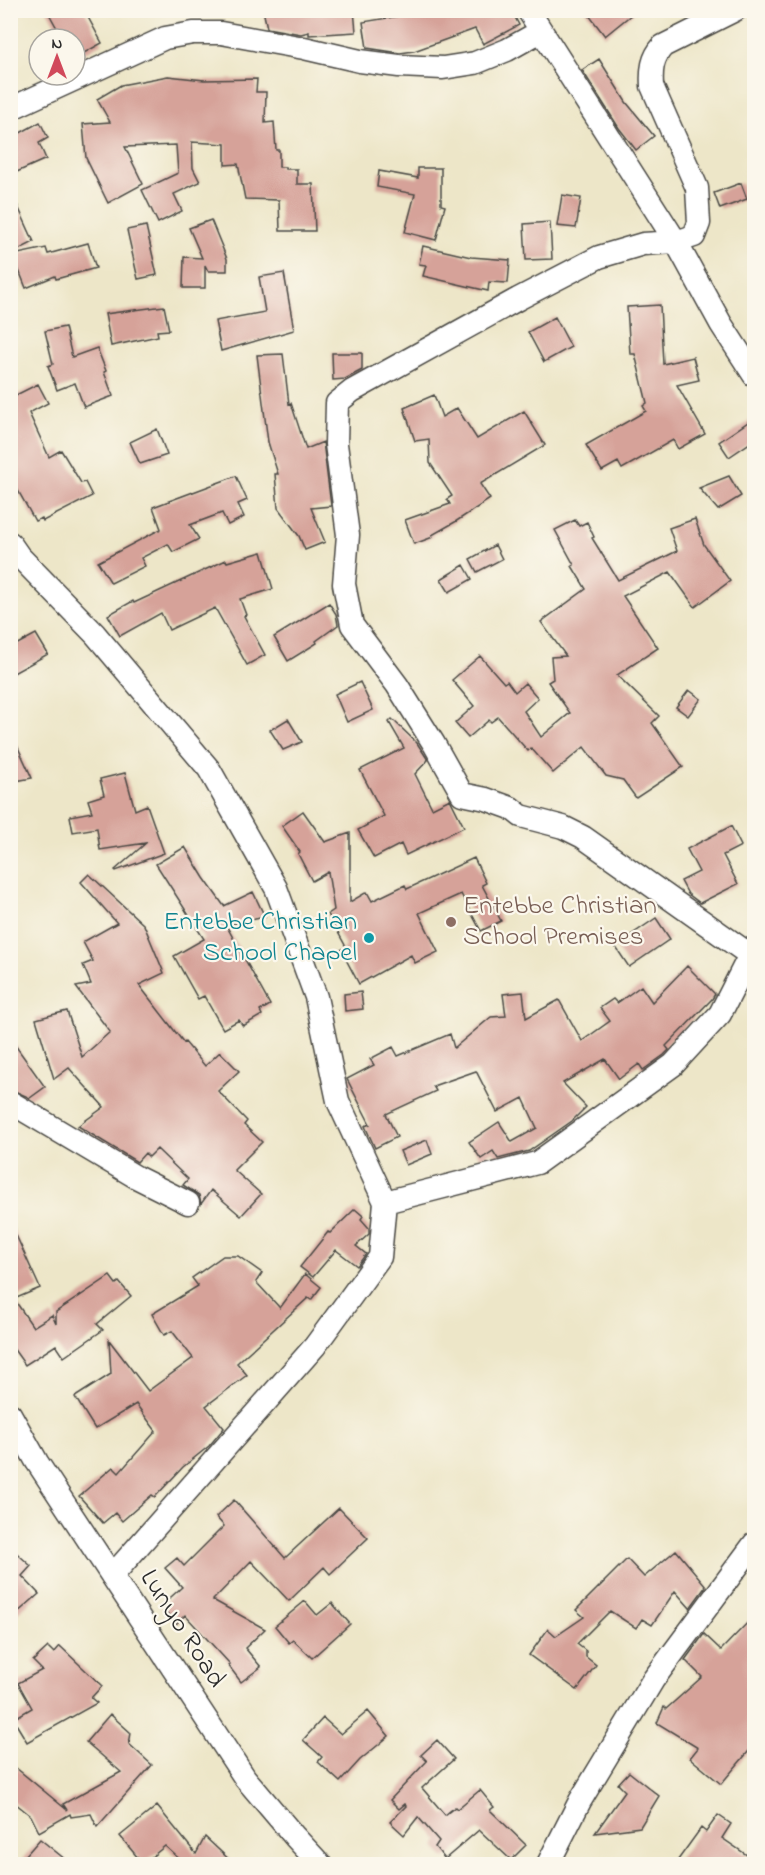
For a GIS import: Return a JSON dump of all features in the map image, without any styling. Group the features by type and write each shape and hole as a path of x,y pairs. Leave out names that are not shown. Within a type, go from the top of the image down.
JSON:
{"street":[{"path":"528,10 676,242 721,324 754,375"},
{"path":"385,1202 537,1163 673,1065 720,1014 752,955 583,837 563,827 521,816 510,808 486,799 462,794 397,685 352,625 344,584 348,535 336,444 338,403 352,391 599,257 644,244 676,242 694,236 699,222 697,188 652,86 653,60 663,46 735,10"},
{"path":"10,109 165,38 193,33 221,33 304,48 360,62 443,68 476,63 507,50 542,31"},
{"path":"13,555 95,634 209,769 276,888 316,997 339,1101 385,1202 380,1257 374,1266 315,1346 112,1576"},
{"path":"10,1102 136,1176 188,1203"},
{"name":"Lunyo Road","path":"10,1414 37,1462 245,1778 320,1864"},
{"path":"548,1864 579,1801 653,1680 754,1544"}],"building":[{"path":"47,10 84,10 102,43 87,51 87,27 56,27"},
{"path":"263,10 354,10 356,32 309,35 309,32 301,34 267,28"},
{"path":"404,10 511,10 519,25 483,44 475,29 414,51 400,53 367,48 363,22 406,15"},
{"path":"585,10 637,10 605,36"},
{"path":"599,59 626,102 654,136 636,150 582,70"},
{"path":"168,76 204,80 257,79 256,92 266,92 265,123 274,122 276,150 279,150 279,167 297,169 297,184 313,184 315,231 280,231 279,200 245,199 238,164 225,165 225,144 192,142 193,168 200,182 174,194 182,211 158,223 142,190 178,173 176,145 125,147 143,184 108,203 86,158 83,124 110,122 97,99 121,85"},
{"path":"40,122 48,138 39,143 46,159 10,175 11,138"},
{"path":"418,168 441,168 441,205 445,206 436,240 405,232 415,194 377,187 379,171 418,178"},
{"path":"741,183 747,199 720,209 714,193"},
{"path":"10,189 34,242 10,254"},
{"path":"562,195 581,198 576,228 557,226"},
{"path":"211,220 227,259 227,271 208,271 205,265 205,288 183,288 184,257 202,258 189,228"},
{"path":"550,222 552,259 526,260 524,224"},
{"path":"146,226 157,275 138,279 127,230"},
{"path":"88,243 96,268 56,279 55,276 26,288 13,255 46,248 48,254"},
{"path":"423,246 471,257 510,260 508,283 489,282 488,291 423,276 426,265 419,264"},
{"path":"284,273 294,330 221,351 215,321 265,312 259,277"},
{"path":"660,305 663,364 693,357 699,380 677,385 705,434 678,449 673,440 622,469 618,462 602,471 586,445 646,411 643,406 647,403 635,354 630,354 627,307"},
{"path":"164,306 169,330 157,331 158,336 111,346 105,314"},
{"path":"555,317 571,347 544,362 528,332"},
{"path":"65,327 72,357 97,348 113,396 84,407 75,383 57,390 48,366 53,364 45,331"},
{"path":"332,353 362,353 362,370 345,379 333,380"},
{"path":"283,354 289,404 291,403 306,449 323,442 331,506 311,508 325,542 305,550 299,536 278,508 275,474 278,474 268,442 257,355"},
{"path":"38,384 48,403 29,413 49,457 61,450 81,483 85,482 92,496 43,521 42,518 35,521 10,476 10,398"},
{"path":"434,395 442,417 457,408 477,439 524,411 545,445 480,484 490,499 432,535 433,537 414,544 405,520 450,504 447,499 452,496 430,463 429,439 415,441 404,408"},
{"path":"754,418 754,440 729,457 719,442"},
{"path":"157,429 167,455 140,464 130,442"},
{"path":"236,476 247,500 238,504 244,517 228,525 222,513 190,525 199,539 173,552 168,544 141,558 145,566 111,583 98,562 161,529 153,507"},
{"path":"729,476 741,496 718,510 699,488"},
{"path":"695,519 704,545 730,581 695,607 670,572 623,596 658,648 617,675 659,716 652,723 683,767 636,798 623,780 606,776 584,747 553,773 531,748 528,751 498,717 491,722 489,720 468,738 455,723 474,706 452,680 480,656 504,683 507,681 515,692 525,683 538,698 524,711 541,737 570,713 548,682 553,679 551,657 566,656 541,622 586,589 555,530 575,520 579,526 587,522 594,537 592,538 618,580 677,551 669,528"},
{"path":"495,545 502,559 477,572 470,559"},
{"path":"262,552 273,589 240,599 246,615 244,616 265,655 247,665 215,608 169,630 161,613 120,636 108,615 133,601 134,603 226,560 227,562"},
{"path":"464,565 472,579 449,592 441,579"},
{"path":"329,603 336,614 338,625 316,641 317,643 288,661 274,637"},
{"path":"36,634 48,654 10,675 10,648"},
{"path":"360,682 373,710 347,722 335,694"},
{"path":"689,690 701,699 688,716 676,707"},
{"path":"288,719 302,742 283,750 270,730"},
{"path":"392,719 417,743 428,760 415,774 432,808 450,799 464,827 406,855 401,844 374,858 358,830 384,816 360,770 404,748 389,722"},
{"path":"10,730 32,778 10,782"},
{"path":"125,773 135,810 147,805 164,853 116,871 146,843 100,850 97,828 73,832 70,816 92,812 88,800 104,795 100,779"},
{"path":"303,811 325,842 350,833 350,902 367,892 372,901 405,885 407,889 474,858 486,883 482,885 501,921 481,931 461,894 419,913 438,952 415,963 411,955 359,984 341,950 346,947 328,914 334,910 328,872 312,881 298,854 300,852 282,826"},
{"path":"731,826 741,846 723,855 738,884 700,903 688,894 681,881 699,872 687,849"},
{"path":"185,847 224,906 253,892 265,917 226,925 270,1005 260,1011 262,1015 243,1026 239,1020 223,1029 204,996 198,999 174,956 204,939 156,864"},
{"path":"89,874 144,925 164,973 139,985 205,1066 220,1052 239,1071 218,1091 247,1121 244,1125 262,1142 234,1170 261,1194 241,1216 211,1190 201,1204 199,1195 183,1185 188,1179 157,1149 149,1157 145,1153 137,1162 78,1126 104,1107 69,1068 54,1079 36,1019 67,1011 82,1057 110,1032 76,987 91,984 83,965 93,961 83,942 117,923 81,882"},
{"path":"656,918 670,939 629,967 615,946"},
{"path":"687,966 715,994 666,1046 669,1050 643,1070 639,1064 619,1079 605,1059 563,1083 586,1107 572,1121 529,1151 498,1159 493,1151 481,1159 469,1142 499,1122 512,1142 537,1128 523,1098 497,1112 476,1071 433,1086 436,1091 386,1114 397,1137 375,1148 365,1126 370,1124 347,1079 374,1065 370,1059 393,1047 398,1056 450,1034 454,1048 491,1017 506,1016 503,994 523,992 526,1018 559,1000 582,1041 610,1021 600,1008 613,999 617,1003 641,986 652,1002"},
{"path":"361,992 363,1009 345,1011 344,994"},
{"path":"10,1038 45,1087 30,1098 10,1089"},
{"path":"427,1140 432,1154 406,1165 400,1151"},
{"path":"355,1209 363,1216 361,1219 369,1228 369,1234 356,1246 366,1254 357,1266 336,1250 313,1277 300,1267 328,1232 330,1233"},
{"path":"10,1222 40,1288 14,1299 33,1327 52,1315 56,1324 56,1312 110,1276 116,1284 119,1282 131,1296 97,1324 103,1330 64,1357 56,1345 25,1365 10,1344"},
{"path":"223,1256 238,1256 262,1273 256,1282 280,1308 305,1274 321,1287 311,1300 308,1298 237,1363 247,1375 206,1406 224,1428 209,1446 183,1467 155,1497 152,1495 122,1521 115,1513 103,1523 79,1496 113,1467 119,1473 156,1431 136,1404 95,1429 75,1397 111,1374 109,1340 148,1391 193,1358 172,1331 164,1335 152,1314 198,1286 192,1278"},
{"path":"234,1500 285,1558 339,1508 368,1538 330,1574 324,1567 289,1601 251,1561 213,1600 265,1629 245,1648 261,1667 241,1682 228,1665 230,1664 185,1615 176,1624 161,1606 182,1587 165,1568 177,1558 184,1566 224,1526 216,1517"},
{"path":"10,1547 31,1566 22,1576 39,1594 10,1619"},
{"path":"676,1550 706,1586 690,1608 675,1591 652,1625 642,1619 636,1628 610,1611 577,1644 586,1651 586,1657 596,1665 577,1690 529,1655 548,1629 556,1636 584,1617 576,1610 627,1559 644,1577"},
{"path":"305,1601 317,1615 332,1603 350,1624 312,1658 293,1640 289,1643 275,1626"},
{"path":"754,1616 754,1745 721,1784 690,1758 698,1748 657,1723 664,1707 666,1709 702,1677 685,1660 704,1634 721,1650"},
{"path":"60,1646 102,1686 91,1698 97,1703 27,1742 13,1719 32,1708 18,1683 42,1670 33,1661 48,1647 54,1653"},
{"path":"368,1711 389,1736 360,1760 340,1782 318,1762 322,1757 303,1740 323,1718 341,1734"},
{"path":"110,1714 131,1733 129,1744 152,1765 97,1827 91,1814 71,1817 70,1814 39,1832 31,1816 10,1799 10,1763 67,1810 63,1804 121,1772 86,1742"},
{"path":"437,1740 454,1759 422,1788 445,1815 455,1807 457,1809 480,1790 494,1807 490,1810 526,1845 511,1860 479,1830 445,1859 435,1847 439,1841 418,1817 404,1835 390,1822 406,1806 405,1804 399,1809 390,1800 427,1761 421,1755"},
{"path":"629,1772 659,1796 640,1827 595,1833 625,1791 618,1784"},
{"path":"157,1806 196,1854 205,1837 234,1864 185,1864 165,1846 143,1864 120,1836"},
{"path":"718,1815 731,1824 722,1838 754,1860 754,1864 675,1864 701,1828 706,1832"},
{"path":"40,1839 71,1864 18,1864"}],"place":[{"name":"Entebbe Christian School Premises","path":"451,922"},
{"name":"Entebbe Christian School Chapel","path":"369,938"}]}
